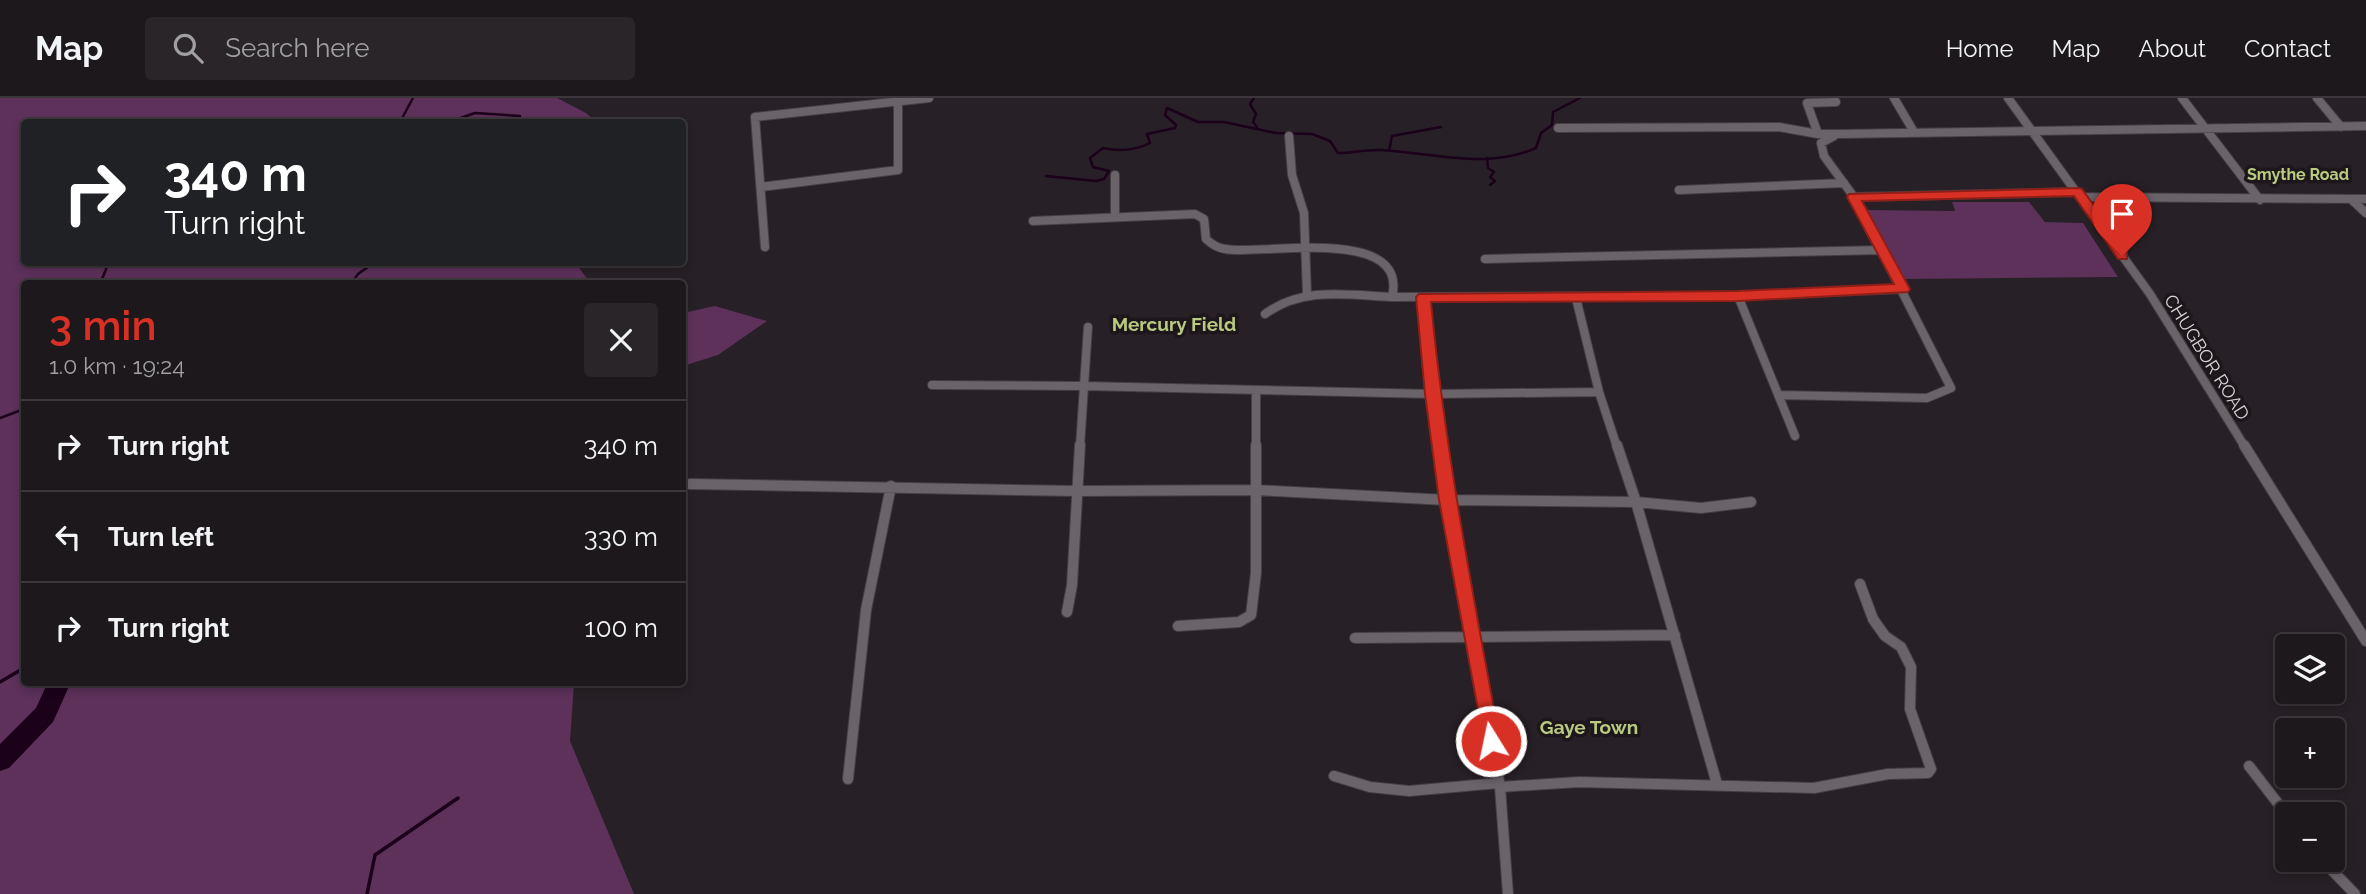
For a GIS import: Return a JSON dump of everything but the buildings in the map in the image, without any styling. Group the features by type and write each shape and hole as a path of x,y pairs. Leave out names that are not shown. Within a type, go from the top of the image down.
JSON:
{"street":[{"path":"765,247 755,117 929,98"},
{"path":"1894,98 1914,132"},
{"name":"CHUGBOR ROAD","path":"2008,98 2150,294 2366,641"},
{"path":"2182,98 2260,200"},
{"path":"2317,98 2341,127"},
{"path":"761,187 898,170 896,100"},
{"path":"1818,134 1807,103 1836,102"},
{"path":"1558,128 1779,127 1818,134 1838,134 2366,126"},
{"path":"1779,396 1927,398 1951,388 1854,197 1824,156 1821,143 1838,134"},
{"path":"1289,136 1292,175 1304,214 1307,294"},
{"path":"1115,174 1115,216"},
{"path":"1679,190 1844,183"},
{"path":"1854,197 2079,195 2260,200 2366,199"},
{"path":"2352,200 2366,213"},
{"path":"1033,221 1195,214 1204,219 1206,239 1215,247 1227,250 1305,248 1363,253 1389,272 1394,282 1392,298"},
{"path":"1485,259 1882,250"},
{"path":"1265,314 1276,303 1307,294 1392,298 1576,298 1738,296 1903,289"},
{"path":"1738,296 1795,436"},
{"path":"1423,297 1432,394 1447,500 1499,785 1508,894"},
{"path":"1576,298 1599,392 1636,502 1717,784"},
{"path":"1067,612 1072,585 1088,327"},
{"path":"932,385 1432,394 1599,392"},
{"path":"1178,626 1239,622 1251,615 1256,573 1255,390"},
{"path":"690,484 1077,491 1256,489 1447,500 1636,502 1701,508 1751,502"},
{"path":"848,779 866,610 891,486"},
{"path":"1334,776 1370,787 1409,791 1579,782 1814,788 1888,774 1928,773 1931,768 1910,709 1911,667 1901,647 1885,635 1873,619 1860,584"},
{"path":"1355,638 1474,639 1675,635"},
{"path":"2249,766 2277,802"},
{"path":"2334,872 2355,894"}],"shaded area":[{"path":"0,98 557,98 586,113 593,119 21,119 21,266 578,266 588,280 21,280 21,686 574,686 570,741 634,894 0,894"},
{"path":"1952,202 2029,202 2045,222 2083,223 2118,277 1904,279 1867,210 1955,211"},
{"path":"715,306 767,321 718,355 686,365 686,312"}],"waterway":[{"path":"402,119 413,98"},
{"path":"1254,98 1250,104 1256,114 1253,122 1257,127"},
{"path":"1487,159 1517,155 1536,148 1541,133 1552,125 1553,112 1580,98"},
{"path":"1046,176 1096,181 1104,179 1109,171 1093,167 1090,158 1103,148 1138,148 1150,143 1147,134 1175,128 1176,125 1165,115 1167,108 1198,122 1224,122 1276,133 1312,134 1330,141 1338,153 1389,151"},
{"path":"458,119 475,113 520,116 516,119"},
{"path":"1389,151 1392,136 1441,127"},
{"path":"1389,151 1487,159"},
{"path":"1487,159 1488,168 1494,172 1490,177 1495,181 1490,185"},
{"path":"102,280 107,266"},
{"path":"354,280 369,266"},
{"path":"0,418 21,410"},
{"path":"0,682 21,670"},
{"path":"0,760 45,715 58,686"},
{"path":"367,894 375,855 458,798"}],"district":[{"name":"Smythe Road","path":"2298,174"},
{"name":"Mercury Field","path":"1174,324"},
{"name":"Gaye Town","path":"1589,727"}],"route":[{"path":"1491,741 1447,500 1432,394 1423,297 1738,296 1903,289 1854,197 2078,192 2122,256"}]}
